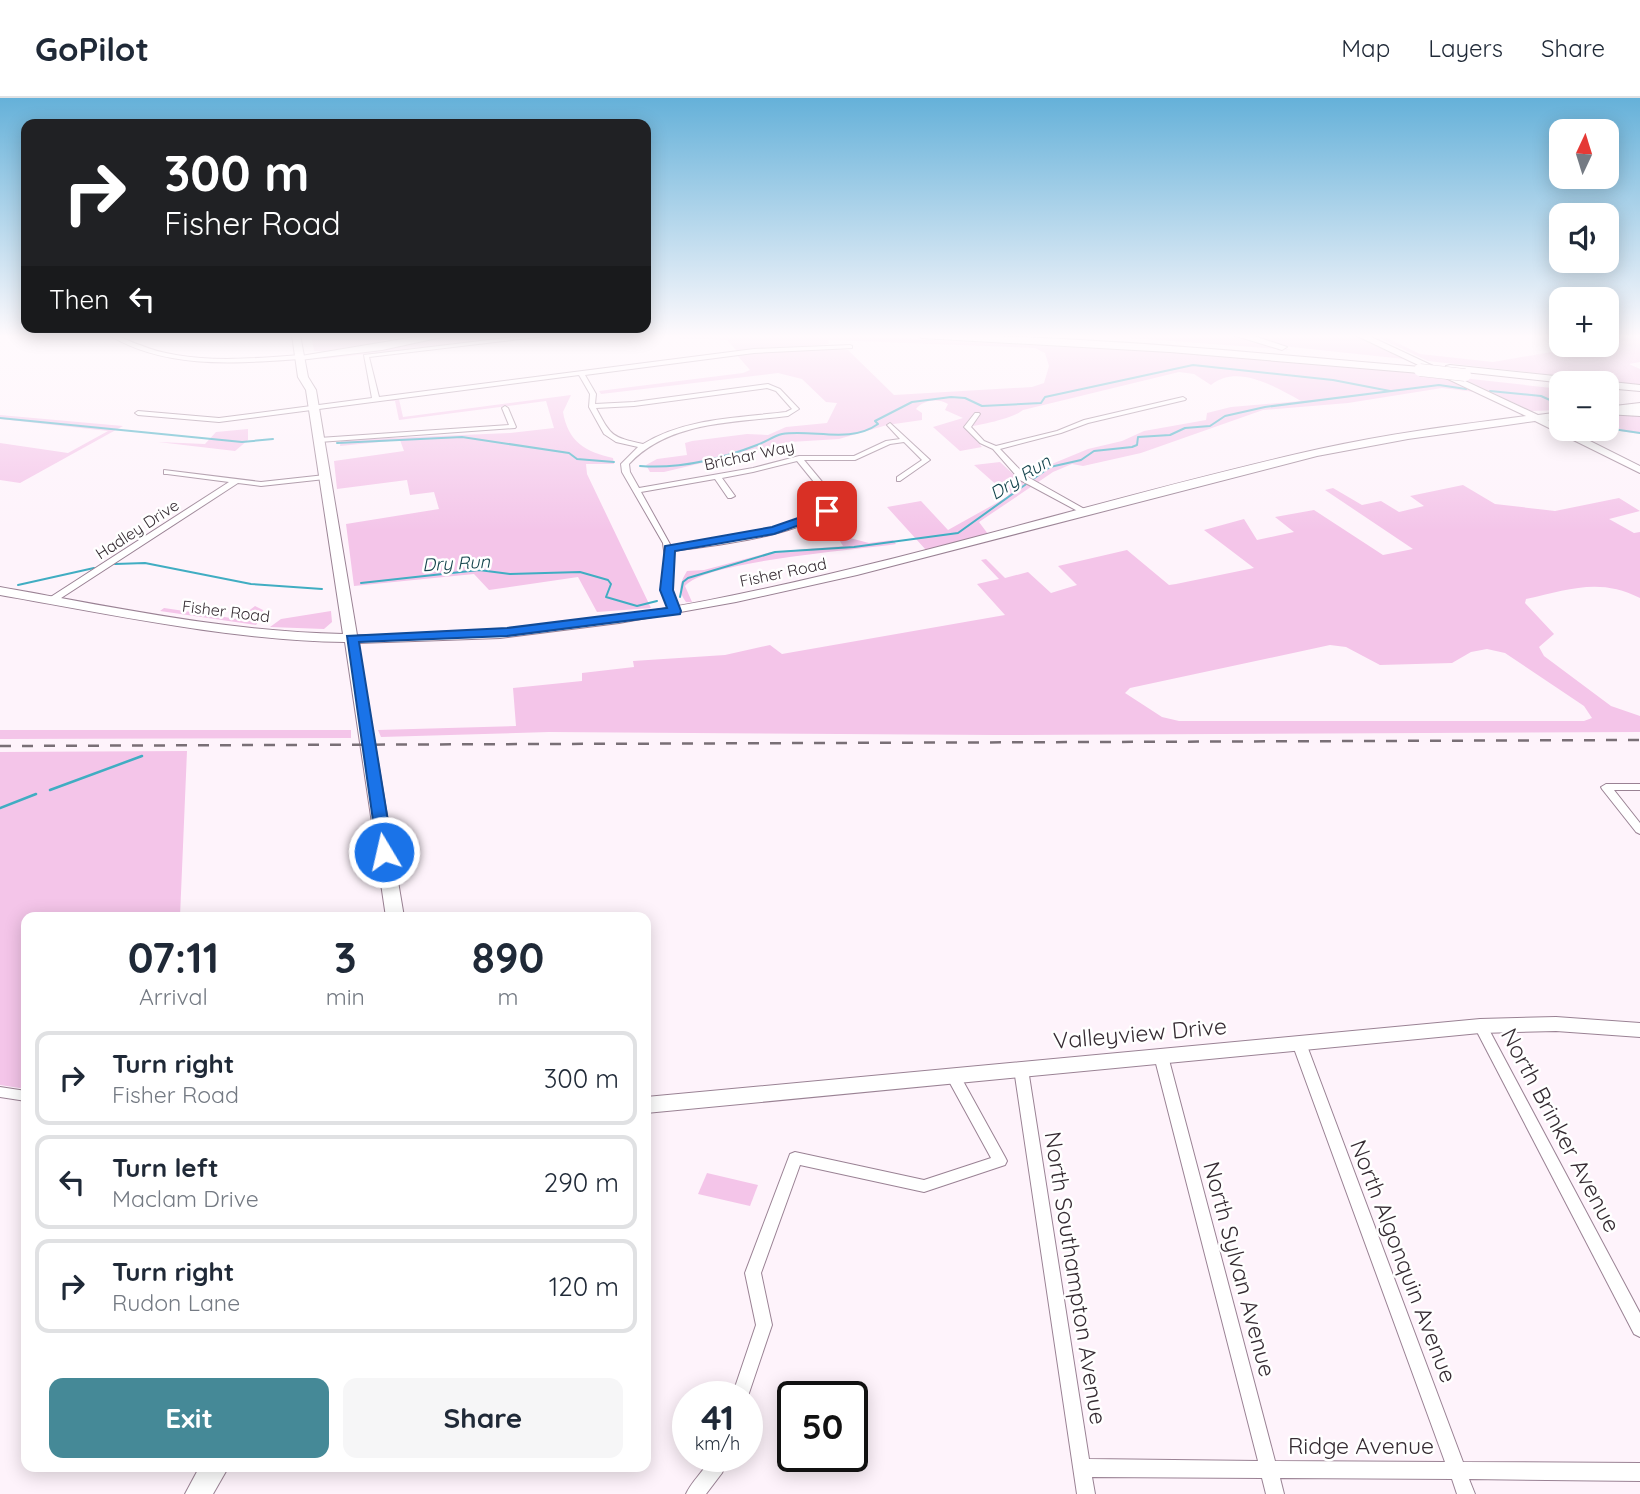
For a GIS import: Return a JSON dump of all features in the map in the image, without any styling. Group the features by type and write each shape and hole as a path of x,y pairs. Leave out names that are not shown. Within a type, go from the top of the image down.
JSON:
{"highway":[{"path":"1619,411 1640,412"}],"main road":[{"path":"313,400 394,912"},
{"path":"1501,400 1507,403"},
{"path":"1501,400 1549,424"},
{"path":"1619,408 1640,406"},
{"name":"Fisher Road","path":"0,591 216,629 352,639 507,632 675,611 826,581 1333,450 1549,416"},
{"path":"1582,441 1640,470"},
{"name":"Valleyview Drive","path":"651,1104 1480,1026 1544,1024 1640,1030"},
{"path":"198,1494 212,1472"}],"street":[{"path":"138,413 213,420 375,400"},
{"path":"592,400 592,406 608,436 642,446"},
{"path":"592,406 663,400"},
{"path":"675,611 666,590 669,549 625,464 642,446 671,432 794,412 796,408 788,400"},
{"path":"995,448 1059,432 1086,421 1182,400"},
{"path":"319,440 513,427 505,408"},
{"path":"977,414 967,429 982,442 995,448 1030,483 1085,513"},
{"path":"890,425 926,460 900,480"},
{"name":"Brichar Way","path":"637,490 718,477 800,458 855,458 888,442 905,440"},
{"path":"669,549 774,530 827,511 835,503 800,458"},
{"path":"167,472 271,484 325,477"},
{"path":"718,477 731,496"},
{"name":"Hadley Drive","path":"52,600 236,481"},
{"path":"1640,787 1606,787 1640,830"},
{"name":"North Brinker Avenue","path":"1480,1026 1640,1329"},
{"name":"North Algonquin Avenue","path":"1299,1043 1466,1494"},
{"name":"North Sylvan Avenue","path":"1161,1056 1275,1494"},
{"name":"North Southampton Avenue","path":"1021,1069 1086,1494"},
{"path":"745,1381 764,1325 753,1273 795,1158 924,1186 999,1161 952,1074"},
{"path":"0,1092 21,1095"},
{"name":"Ridge Avenue","path":"1082,1468 1640,1472"},
{"path":"695,1494 712,1472"}],"shaded area":[{"path":"399,400 403,417 532,400 569,400 563,412 574,438 587,449 613,458 614,464 586,464 587,474 651,608 597,612 578,577 489,590 474,574 354,586 346,524 439,509 434,492 410,495 407,480 337,489 334,461 404,451 400,440 340,446 341,440 510,433 554,428 546,401 399,420 395,401 379,401"},
{"path":"824,400 1063,400 1023,410 1004,419 965,427 982,447 960,451 933,427 963,418 945,410 948,404 931,401 916,409 922,413 922,420 887,425 839,439 790,442 664,472 650,472 646,465 657,459 687,455 685,443 692,441 747,434 768,435 786,427 827,423 837,403"},
{"path":"1366,400 1263,410 1141,453 1083,466 1072,464 1053,472 979,522 988,534 926,550 887,507 921,501 948,530 1009,496 974,465 1000,462 1024,484 1047,466 1144,431 1206,420 1207,413 1231,407 1301,401"},
{"path":"1508,400 1549,400 1549,410 1531,411"},
{"path":"1619,414 1640,414 1640,434 1619,431"},
{"path":"0,415 123,426 20,483 0,480 0,443 68,453 108,431 0,419"},
{"path":"248,429 248,440 235,451 158,442 205,444 216,432"},
{"path":"1463,485 1495,504 1555,511 1619,498 1640,511 1609,519 1634,533 1640,532 1640,598 1611,588 1583,587 1526,599 1525,603 1554,634 1539,647 1544,656 1611,706 1640,716 1640,732 995,735 549,732 381,737 378,730 516,726 513,688 582,681 582,673 634,667 633,661 725,655 770,645 782,654 1005,615 977,584 999,579 981,560 986,559 1005,578 1028,572 1051,593 1077,585 1058,566 1127,550 1169,585 1176,584 1254,568 1204,530 1244,519 1257,540 1294,532 1275,517 1314,510 1383,555 1413,549 1325,490 1333,488 1362,505 1381,501 1399,512 1424,506 1410,496","holes":["1330,645 1346,647 1380,665 1452,663 1471,652 1487,649 1505,653 1584,706 1592,718 1584,721 1179,721 1162,717 1125,693 1130,688"]},
{"path":"842,536 869,543 893,540 896,544 751,563 698,577 685,586 692,602 686,602 681,594 681,583 687,571 704,570 771,552 843,546 838,538"},
{"path":"255,606 263,610 264,615 256,625 160,611 164,608 238,619"},
{"path":"331,611 332,622 324,629 270,627 281,619"},
{"path":"0,730 351,730 351,738 0,739"},
{"path":"187,751 180,912 21,912 21,1088 0,1085 0,752"},
{"path":"707,1173 758,1185 750,1206 698,1194"}],"waterway":[{"path":"640,466 670,466 714,459 782,434 856,433 878,424 875,421 912,402 926,400"},
{"path":"970,400 982,406 1041,403 1043,400"},
{"name":"Dry Run","path":"680,597 683,582 688,578 775,552 854,547 958,533 1050,467 1081,460 1094,451 1132,447 1137,445 1138,437 1170,435 1185,428 1210,426 1225,416 1265,407 1319,400"},
{"path":"0,418 242,442 273,439"},
{"name":"Dry Run","path":"1619,430 1640,433"},
{"path":"337,443 462,437 569,453 577,459 614,462"},
{"name":"Dry Run","path":"115,564 145,563 251,584 322,589"},
{"name":"Dry Run","path":"18,585 94,568"},
{"name":"Dry Run","path":"361,583 479,570 510,574 580,572 608,580 611,584 606,597 637,606 657,601"},
{"path":"50,790 142,756"},
{"path":"0,808 36,794"}],"railway":[{"path":"0,746 1640,740"}],"route":[{"path":"384,852 352,639 406,639 507,632 675,611 666,590 670,565 669,549 774,530 827,511"}]}
